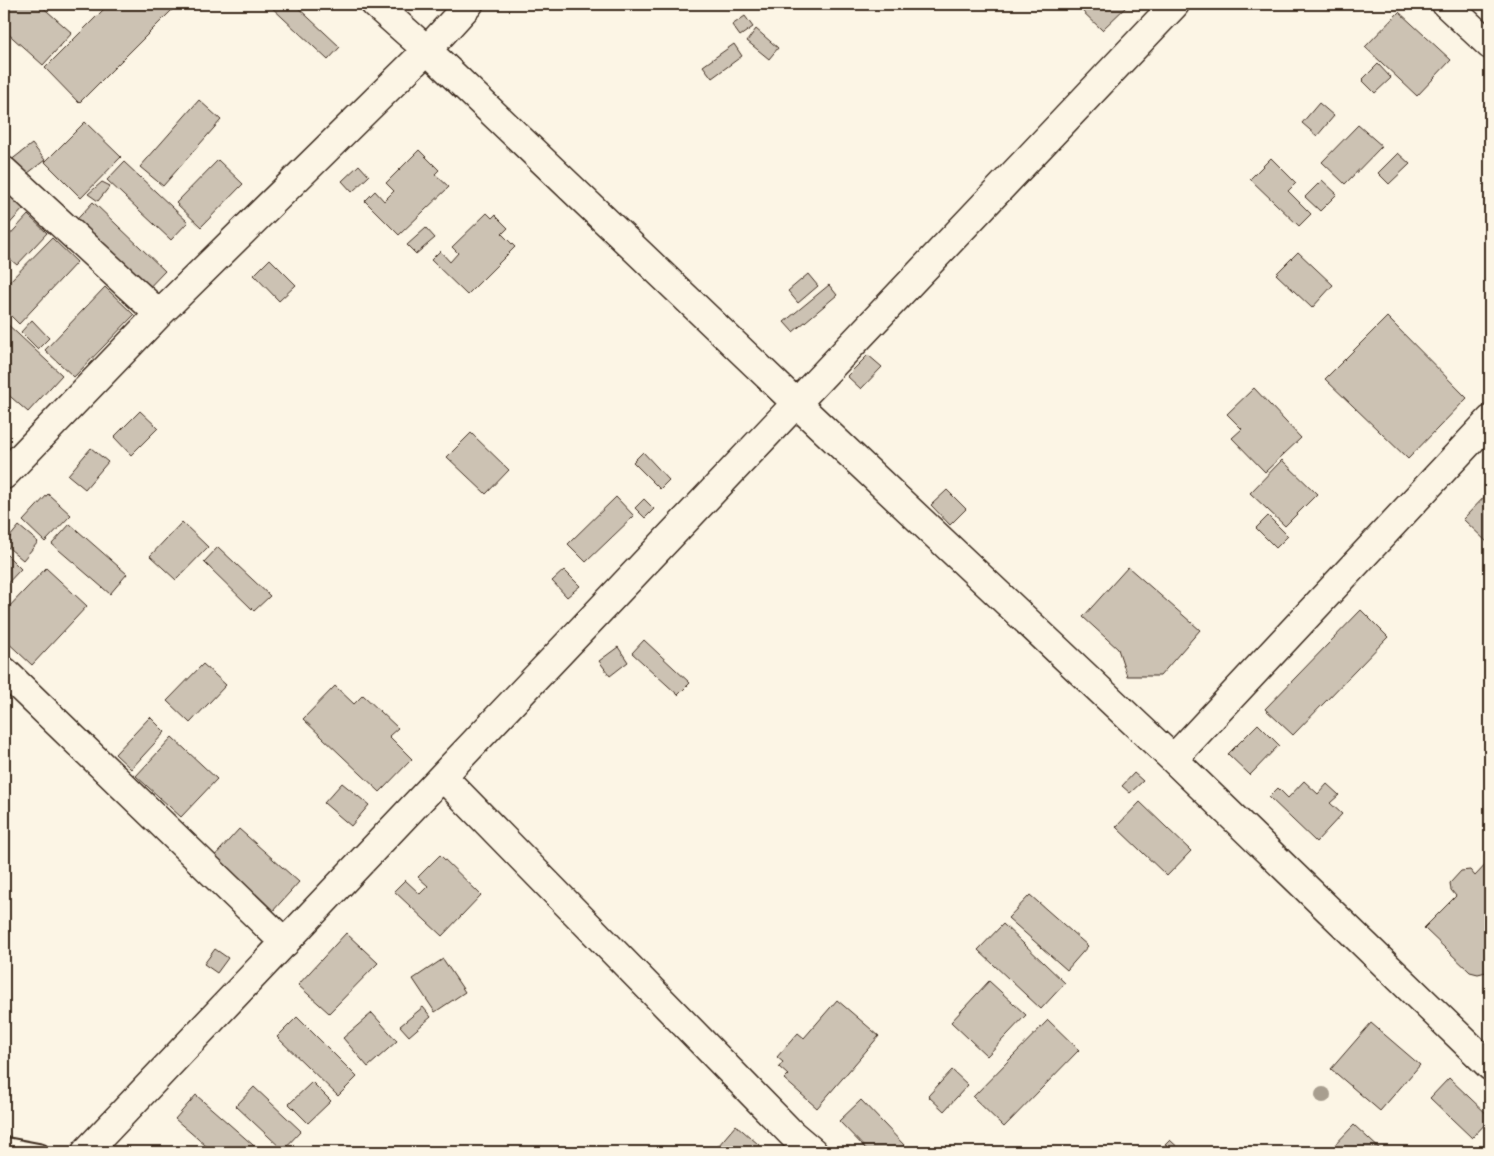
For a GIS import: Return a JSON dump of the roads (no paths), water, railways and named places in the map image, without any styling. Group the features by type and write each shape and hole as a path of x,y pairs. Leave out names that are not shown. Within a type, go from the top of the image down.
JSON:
{"street":[{"path":"375,4 426,50 796,403 1174,759 1490,1066"},
{"path":"4,475 159,314 426,50 469,4"},
{"path":"86,1152 1175,4"},
{"path":"1446,4 1490,45"},
{"path":"4,171 159,314"},
{"path":"1174,759 1490,420"},
{"path":"4,671 285,943"},
{"path":"443,777 794,1146"}],"lane":[{"path":"4,1146 41,1152"}]}
